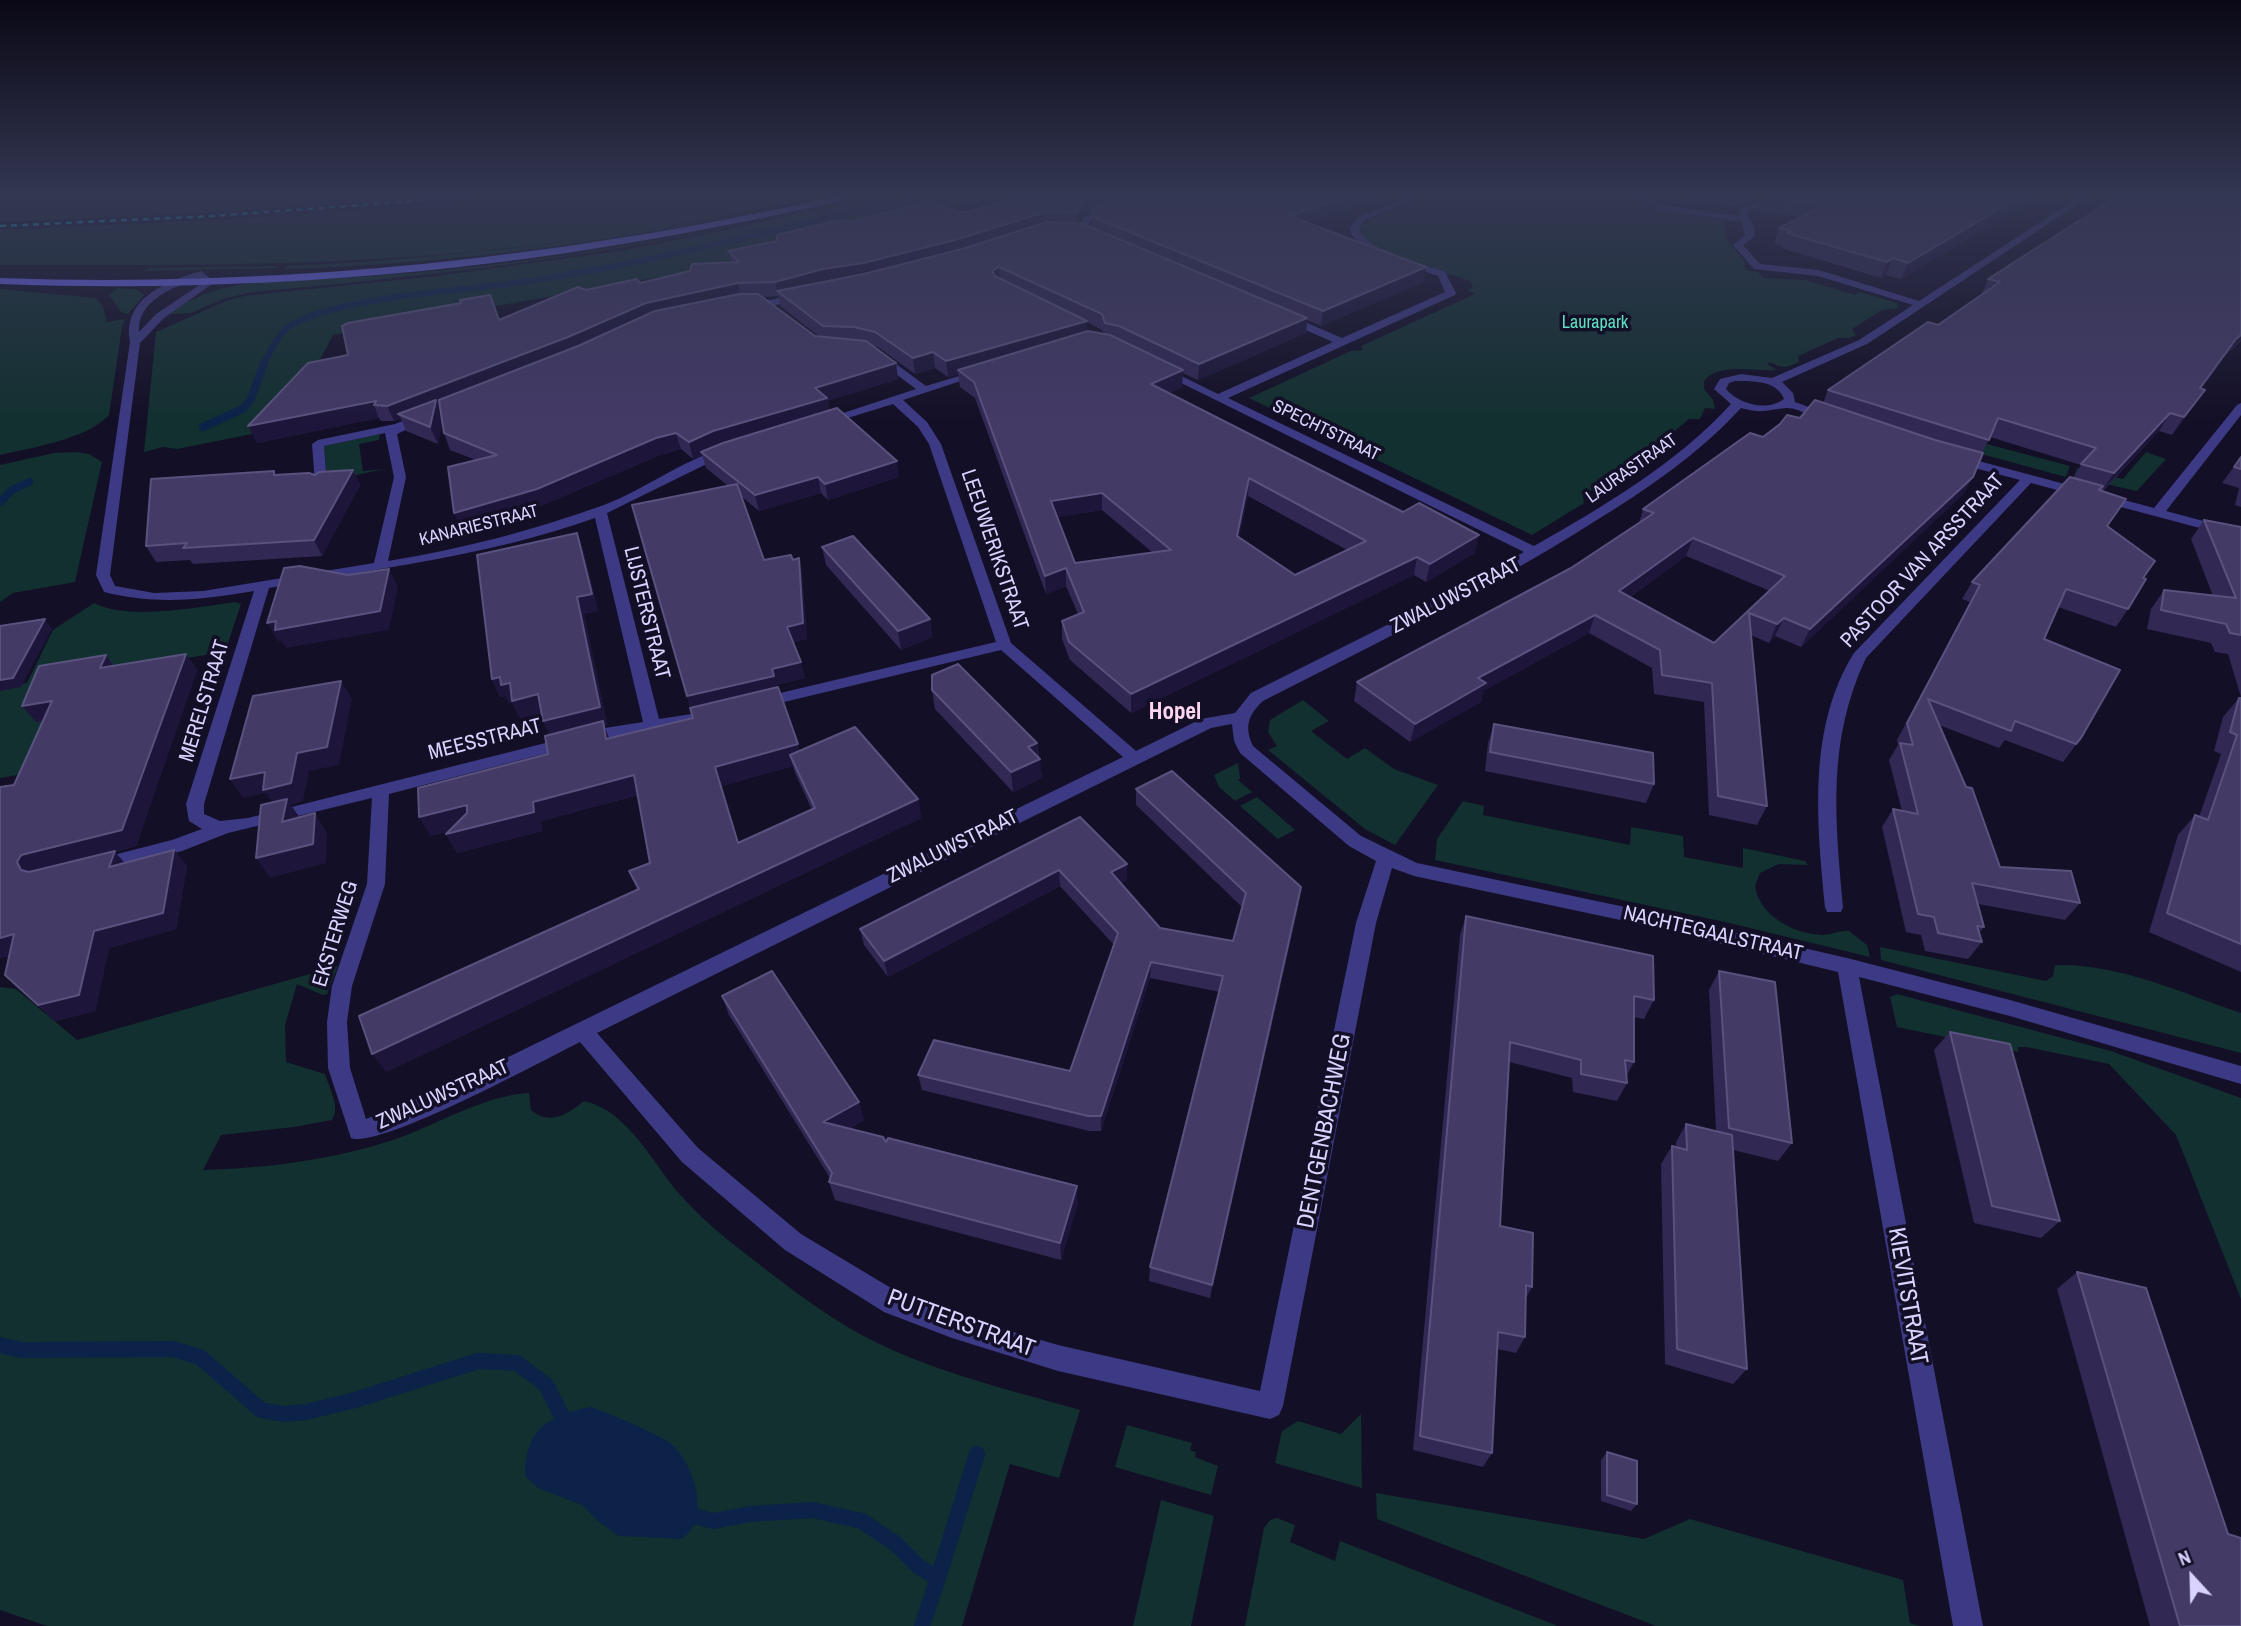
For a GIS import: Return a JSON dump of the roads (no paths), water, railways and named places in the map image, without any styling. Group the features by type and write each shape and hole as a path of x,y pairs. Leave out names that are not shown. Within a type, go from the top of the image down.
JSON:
{"street":[{"path":"0,273 228,273"},
{"path":"0,281 170,284 353,273"},
{"path":"1218,398 1451,293 1439,273"},
{"path":"1818,273 1920,304"},
{"path":"1772,382 1863,342 1968,273"},
{"path":"201,274 210,282"},
{"name":"KANARIESTRAAT","path":"201,274 170,284 135,315 130,328 135,342 103,575 109,589 148,598 190,595 380,567 497,545 600,510 708,458 736,449"},
{"path":"135,342 160,316 210,282"},
{"path":"734,304 765,303 814,292"},
{"path":"765,303 782,316"},
{"path":"1280,316 1342,342"},
{"path":"865,349 925,390"},
{"name":"SPECHTSTRAAT","path":"1149,363 1537,553"},
{"path":"815,424 991,369"},
{"path":"1787,404 1789,394 1772,382 1738,377 1722,383 1720,389 1739,403 1767,408 1787,404 1844,424"},
{"name":"LEEUWERIKSTRAAT","path":"895,399 923,425 935,444 1004,645 1134,758"},
{"name":"LAURASTRAAT","path":"1537,553 1671,466 1709,434 1739,403"},
{"path":"2158,512 2241,407"},
{"path":"321,484 318,443 398,427 434,413"},
{"path":"380,567 400,477 391,438 391,433 398,427"},
{"path":"1943,456 2241,536"},
{"name":"PASTOOR VAN ARSSTRAAT","path":"1833,907 1829,856 1830,735 1841,691 1859,656 2029,478"},
{"name":"LIJSTERSTRAAT","path":"600,510 652,725"},
{"name":"ZWALUWSTRAAT","path":"359,1131 394,1120 463,1090 1207,723 1239,718 1257,697 1537,553"},
{"name":"MERELSTRAAT","path":"215,827 195,817 195,804 263,585"},
{"path":"738,709 1004,645"},
{"name":"MEESSTRAAT","path":"84,869 176,846 215,827 381,790 605,733 712,715"},
{"name":"NACHTEGAALSTRAAT","path":"1239,718 1241,739 1256,758 1349,836 1386,859 1423,872 1639,917 1847,966 2082,1028 2241,1075"},
{"name":"EKSTERWEG","path":"359,1131 339,1068 337,1022 342,986 376,884 381,790"},
{"name":"DENTGENBACHWEG","path":"1270,1406 1366,923 1386,859"},
{"name":"KIEVITSTRAAT","path":"1847,966 1968,1626"},
{"name":"PUTTERSTRAAT","path":"582,1030 690,1155 793,1242 893,1303 952,1326 1058,1358 1270,1406"}],"water":[{"path":"591,1407 655,1434 679,1452 692,1476 698,1505 691,1530 682,1539 619,1536 599,1522 582,1505 538,1488 525,1476 529,1447 542,1427 563,1415"}],"waterway":[{"path":"264,363 278,337 295,322 330,310 389,298 579,273"},
{"path":"203,427 243,409 251,399 264,363"},
{"path":"0,502 12,490 29,482"},
{"path":"0,1345 22,1350 173,1349 200,1357 261,1410 283,1414 306,1412 355,1400 478,1361 517,1363 546,1385 566,1424"},
{"path":"938,1578 977,1454"},
{"path":"683,1514 714,1521 750,1514 812,1510 862,1521 896,1544 919,1567 938,1578"},
{"path":"922,1626 938,1578"}],"district":[{"name":"Hopel","path":"1175,713"}],"park label":[{"name":"Laurapark","path":"1595,323"}]}
